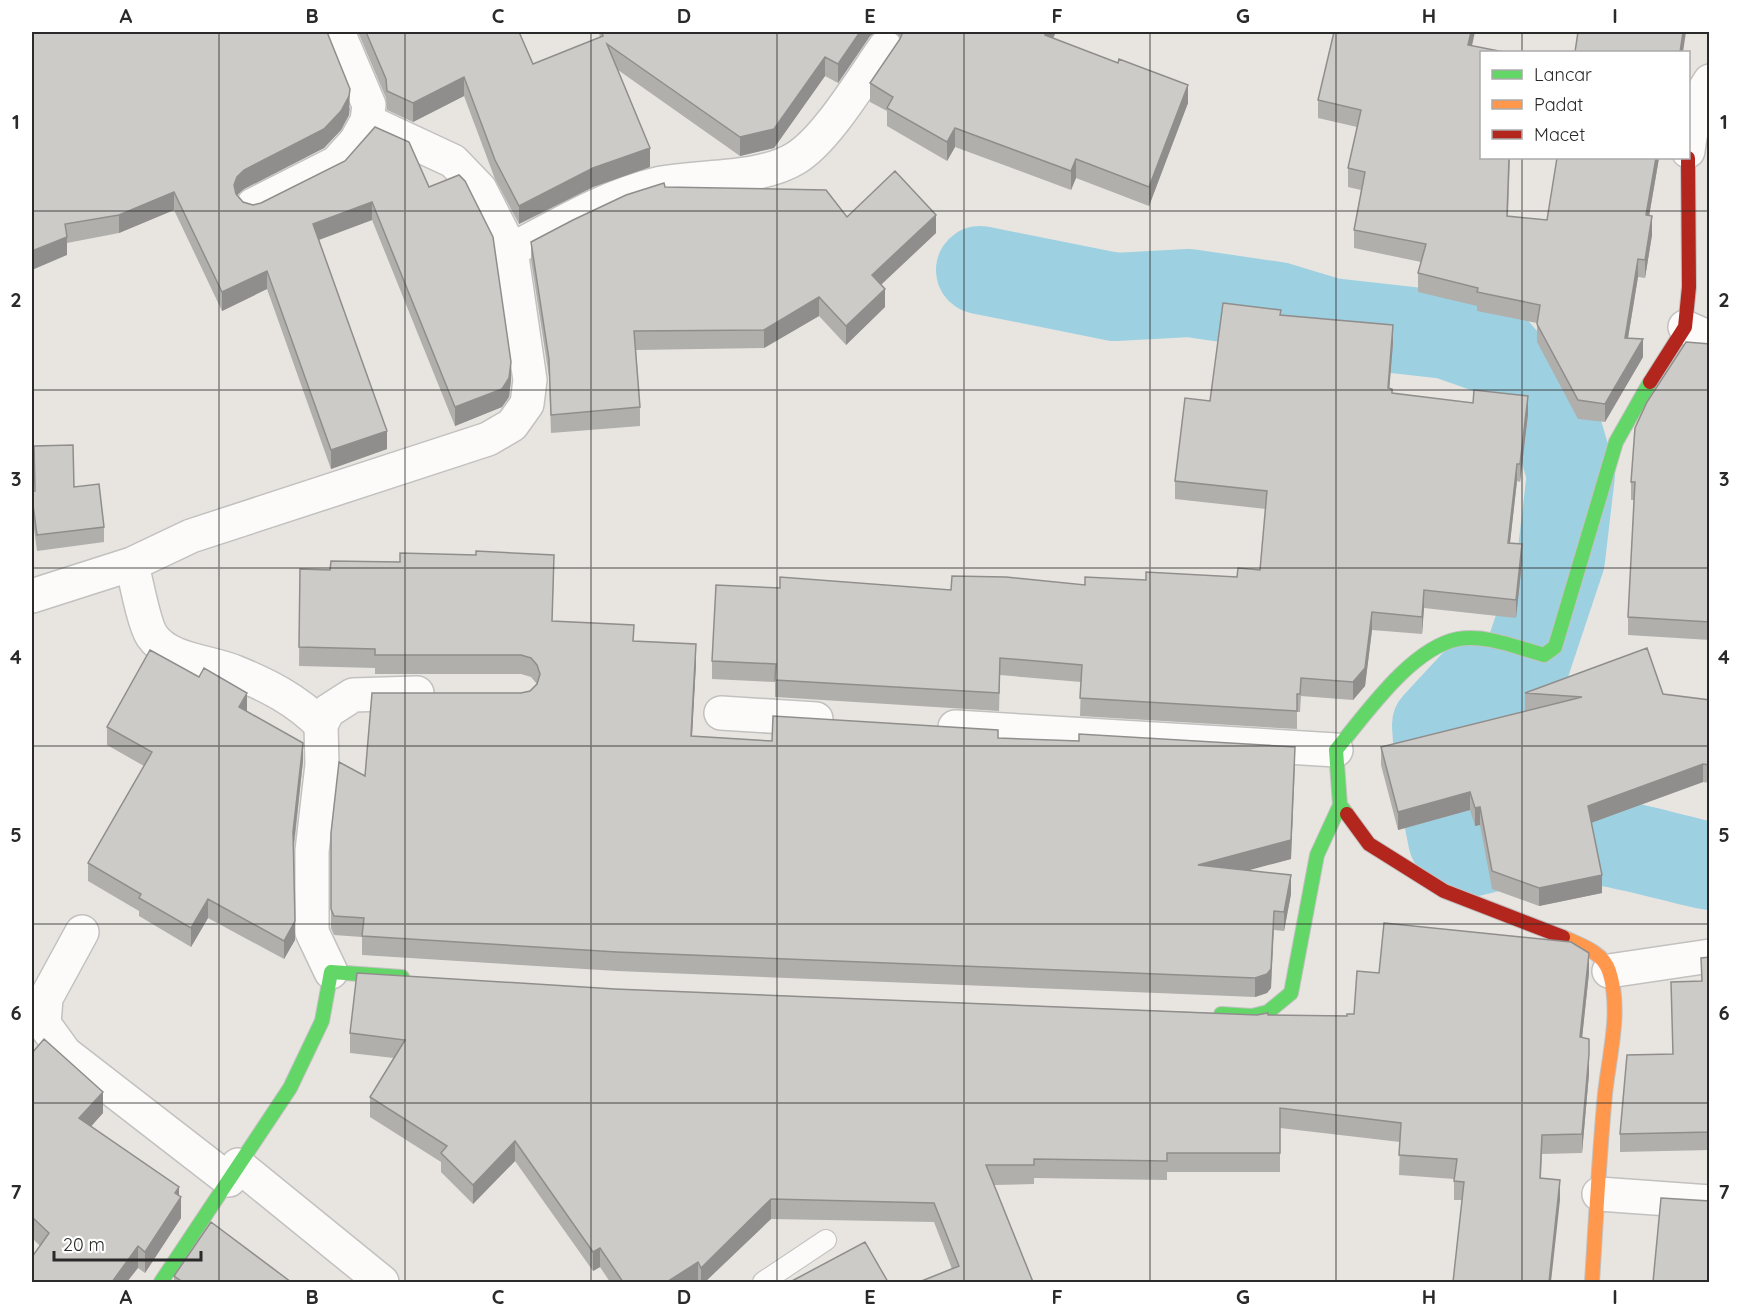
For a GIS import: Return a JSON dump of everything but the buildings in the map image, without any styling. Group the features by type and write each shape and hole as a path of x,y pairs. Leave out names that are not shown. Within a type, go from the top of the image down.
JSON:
{"street":[{"path":"253,205 336,163 356,141 367,121 369,105 338,32"},
{"path":"511,250 600,205 656,184 767,169 796,158 813,143 885,47"},
{"path":"1690,145 1703,91 1710,81"},
{"path":"32,596 132,564 191,536 488,439 512,425 527,404 530,380 511,250 480,189 453,162 367,121"},
{"path":"1211,1014 1258,1016 1278,1009 1291,993 1317,855 1340,805 1336,750 1395,681 1432,649 1457,639 1496,642 1544,655 1555,647 1562,630 1616,442 1631,411 1697,332 1689,287 1688,159"},
{"path":"132,564 151,635 171,654 235,672 274,690 303,706 321,725"},
{"path":"161,1282 290,1088 322,1021 332,972 312,932 312,851 322,765 321,725 328,711 353,695 450,693"},
{"path":"721,713 851,721"},
{"path":"922,725 1336,750"},
{"path":"1340,805 1369,844 1398,865 1444,891 1570,940 1603,960 1609,971 1614,995 1613,1033 1605,1094 1592,1282"},
{"path":"82,932 46,999 44,1024 66,1053 382,1282"},
{"path":"1609,971 1710,956"},
{"path":"332,972 414,978"},
{"path":"1599,1194 1710,1202"}],"lane":[{"path":"763,1282 826,1240"}],"waterway":[{"path":"980,270 1115,297 1189,293 1278,306 1331,322 1447,335 1498,353 1555,420 1571,474 1561,559 1521,679 1474,684 1436,725 1439,774 1452,839 1474,852 1542,839 1594,840 1710,866"}],"traffic: fast":[{"path":"1347,814 1340,805 1336,750 1390,685 1423,655 1440,645 1469,638 1502,642 1544,655 1555,647 1616,442 1650,382"},
{"path":"1221,1014 1252,1016 1268,1012 1291,993 1317,855 1340,805"},
{"path":"161,1282 290,1088 322,1021 331,972 402,977"}],"traffic: slow":[{"path":"1563,937 1590,950 1602,959 1609,971 1613,986 1615,1017 1605,1094 1592,1282"}],"traffic: jam":[{"path":"1650,382 1685,327 1689,287 1688,159"},
{"path":"1347,814 1369,844 1444,891 1563,937"}]}
